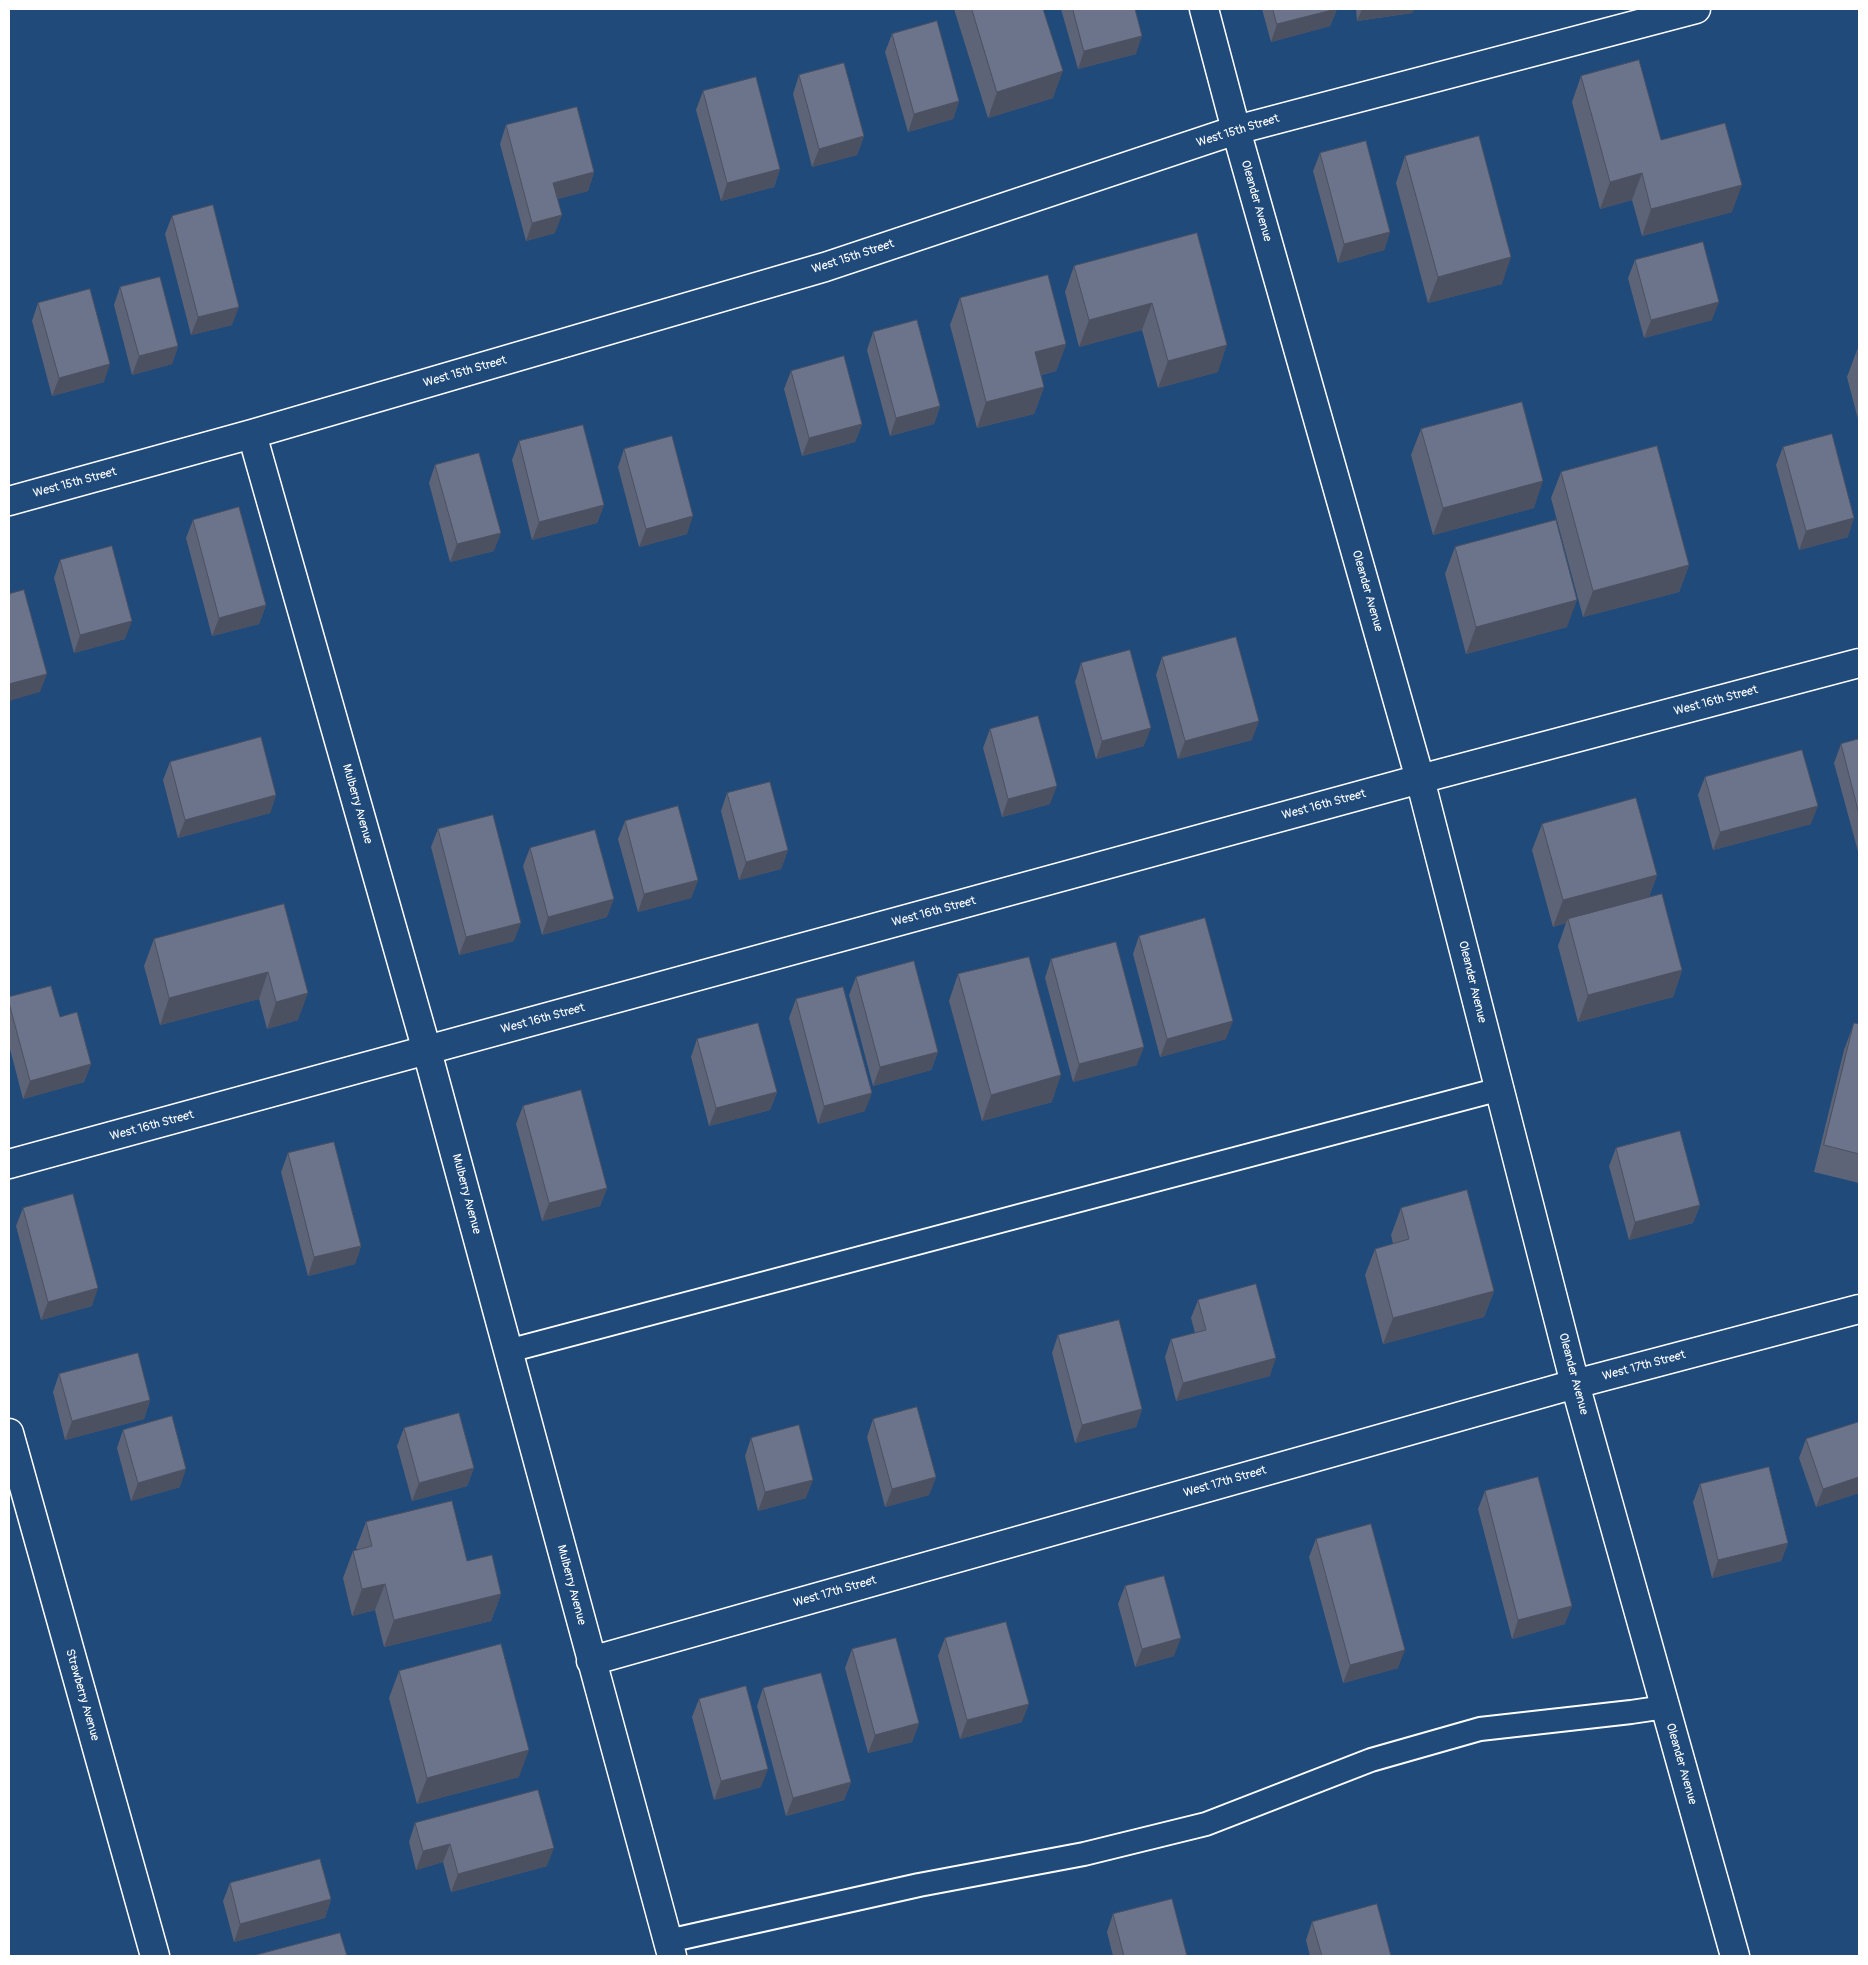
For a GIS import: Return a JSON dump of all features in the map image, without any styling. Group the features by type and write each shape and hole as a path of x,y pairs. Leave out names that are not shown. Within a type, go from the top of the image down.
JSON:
{"street":[{"name":"Oleander Avenue","path":"1204,9 1236,130 1420,779 1575,1384 1734,1956"},
{"name":"West 15th Street","path":"9,501 252,434 825,267 1236,130 1696,9"},
{"name":"Mulberry Avenue","path":"252,434 427,1051 670,1949"},
{"name":"West 16th Street","path":"9,1164 1420,779 1859,663"},
{"name":"West 17th Street","path":"591,1661 1575,1384 1859,1309"},
{"name":"Strawberry Avenue","path":"9,1433 155,1956"}],"lane":[{"path":"508,1351 1500,1089"},
{"path":"670,1949 919,1885 1084,1854 1206,1824 1371,1760 1480,1729 1665,1707"}],"building":[{"path":"972,9 1043,9 1063,71 997,92"},
{"path":"1073,9 1135,9 1142,36 1084,51"},
{"path":"1273,9 1336,9 1277,24"},
{"path":"937,21 959,101 914,114 892,34"},
{"path":"1639,60 1661,140 1725,123 1742,185 1651,209 1642,173 1610,182 1581,76"},
{"path":"844,63 864,136 819,149 799,75"},
{"path":"756,77 780,169 727,183 703,91"},
{"path":"577,107 594,172 553,183 562,215 532,223 506,125"},
{"path":"1479,136 1511,257 1438,277 1405,156"},
{"path":"1366,141 1390,232 1344,244 1320,153"},
{"path":"213,205 239,307 198,317 172,216"},
{"path":"1197,233 1227,345 1168,361 1152,303 1089,320 1074,266"},
{"path":"1703,242 1719,302 1651,320 1635,260"},
{"path":"1048,275 1066,344 1035,352 1044,387 986,402 960,298"},
{"path":"160,277 178,346 139,356 120,287"},
{"path":"90,289 110,364 59,378 38,303"},
{"path":"917,320 940,406 896,418 873,332"},
{"path":"844,356 862,424 809,438 791,371"},
{"path":"1522,402 1543,481 1443,508 1421,429"},
{"path":"583,425 604,505 539,522 519,441"},
{"path":"1832,434 1854,518 1806,531 1783,447"},
{"path":"672,436 693,516 646,529 624,449"},
{"path":"1657,446 1689,565 1593,591 1561,472"},
{"path":"479,453 501,533 457,544 435,465"},
{"path":"239,507 266,605 219,618 193,520"},
{"path":"1556,520 1577,600 1476,627 1455,547"},
{"path":"112,546 132,621 80,635 60,560"},
{"path":"24,590 47,674 9,684 9,594"},
{"path":"1236,637 1259,721 1185,741 1162,657"},
{"path":"1130,650 1151,728 1102,741 1081,663"},
{"path":"1038,716 1057,786 1008,799 990,729"},
{"path":"261,737 276,795 185,820 170,762"},
{"path":"1859,739 1859,814 1841,744"},
{"path":"1802,750 1818,806 1720,832 1705,777"},
{"path":"770,782 788,850 746,862 727,793"},
{"path":"1636,798 1657,875 1563,900 1542,824"},
{"path":"678,806 698,880 644,894 625,821"},
{"path":"493,815 521,923 466,937 438,829"},
{"path":"595,830 614,899 548,917 530,848"},
{"path":"1662,894 1682,970 1588,995 1568,919"},
{"path":"284,904 308,993 276,1002 268,972 169,998 154,939"},
{"path":"1205,918 1233,1021 1167,1039 1139,936"},
{"path":"1116,942 1144,1047 1079,1064 1051,959"},
{"path":"1029,957 1061,1075 991,1095 958,974"},
{"path":"914,961 938,1052 880,1067 856,977"},
{"path":"51,986 60,1017 77,1012 91,1064 30,1081 9,997"},
{"path":"843,987 872,1093 824,1106 796,999"},
{"path":"758,1023 777,1092 716,1108 697,1039"},
{"path":"1854,1023 1859,1024 1859,1154 1824,1145"},
{"path":"581,1090 607,1188 549,1203 523,1106"},
{"path":"1680,1131 1700,1205 1635,1222 1616,1148"},
{"path":"334,1142 361,1246 314,1257 288,1153"},
{"path":"1467,1190 1494,1291 1393,1318 1375,1249 1409,1239 1401,1208"},
{"path":"73,1194 98,1288 48,1302 23,1208"},
{"path":"1256,1284 1276,1358 1183,1383 1171,1339 1206,1330 1198,1300"},
{"path":"1119,1320 1142,1409 1082,1425 1058,1335"},
{"path":"138,1353 150,1400 72,1421 59,1374"},
{"path":"917,1407 936,1477 892,1489 873,1419"},
{"path":"459,1413 474,1468 419,1483 404,1428"},
{"path":"172,1416 186,1469 138,1483 123,1430"},
{"path":"1859,1422 1859,1477 1823,1489 1806,1439"},
{"path":"799,1425 813,1480 765,1492 751,1438"},
{"path":"1769,1467 1788,1543 1718,1560 1700,1484"},
{"path":"1538,1477 1572,1606 1518,1620 1485,1491"},
{"path":"452,1501 467,1561 492,1555 501,1594 394,1620 385,1584 362,1589 353,1551 372,1546 366,1522"},
{"path":"1371,1524 1405,1650 1350,1665 1316,1539"},
{"path":"1164,1576 1181,1638 1142,1649 1125,1586"},
{"path":"1006,1622 1029,1704 967,1720 945,1638"},
{"path":"896,1638 919,1723 875,1735 852,1649"},
{"path":"501,1644 529,1750 427,1778 399,1671"},
{"path":"821,1673 851,1782 793,1798 763,1688"},
{"path":"746,1686 768,1769 721,1781 699,1699"},
{"path":"538,1790 554,1848 458,1874 450,1844 423,1851 415,1823"},
{"path":"320,1859 331,1899 240,1924 230,1883"},
{"path":"1172,1899 1187,1956 1124,1956 1113,1914"},
{"path":"1377,1904 1391,1956 1322,1956 1312,1922"},
{"path":"340,1933 347,1956 252,1956"}]}
